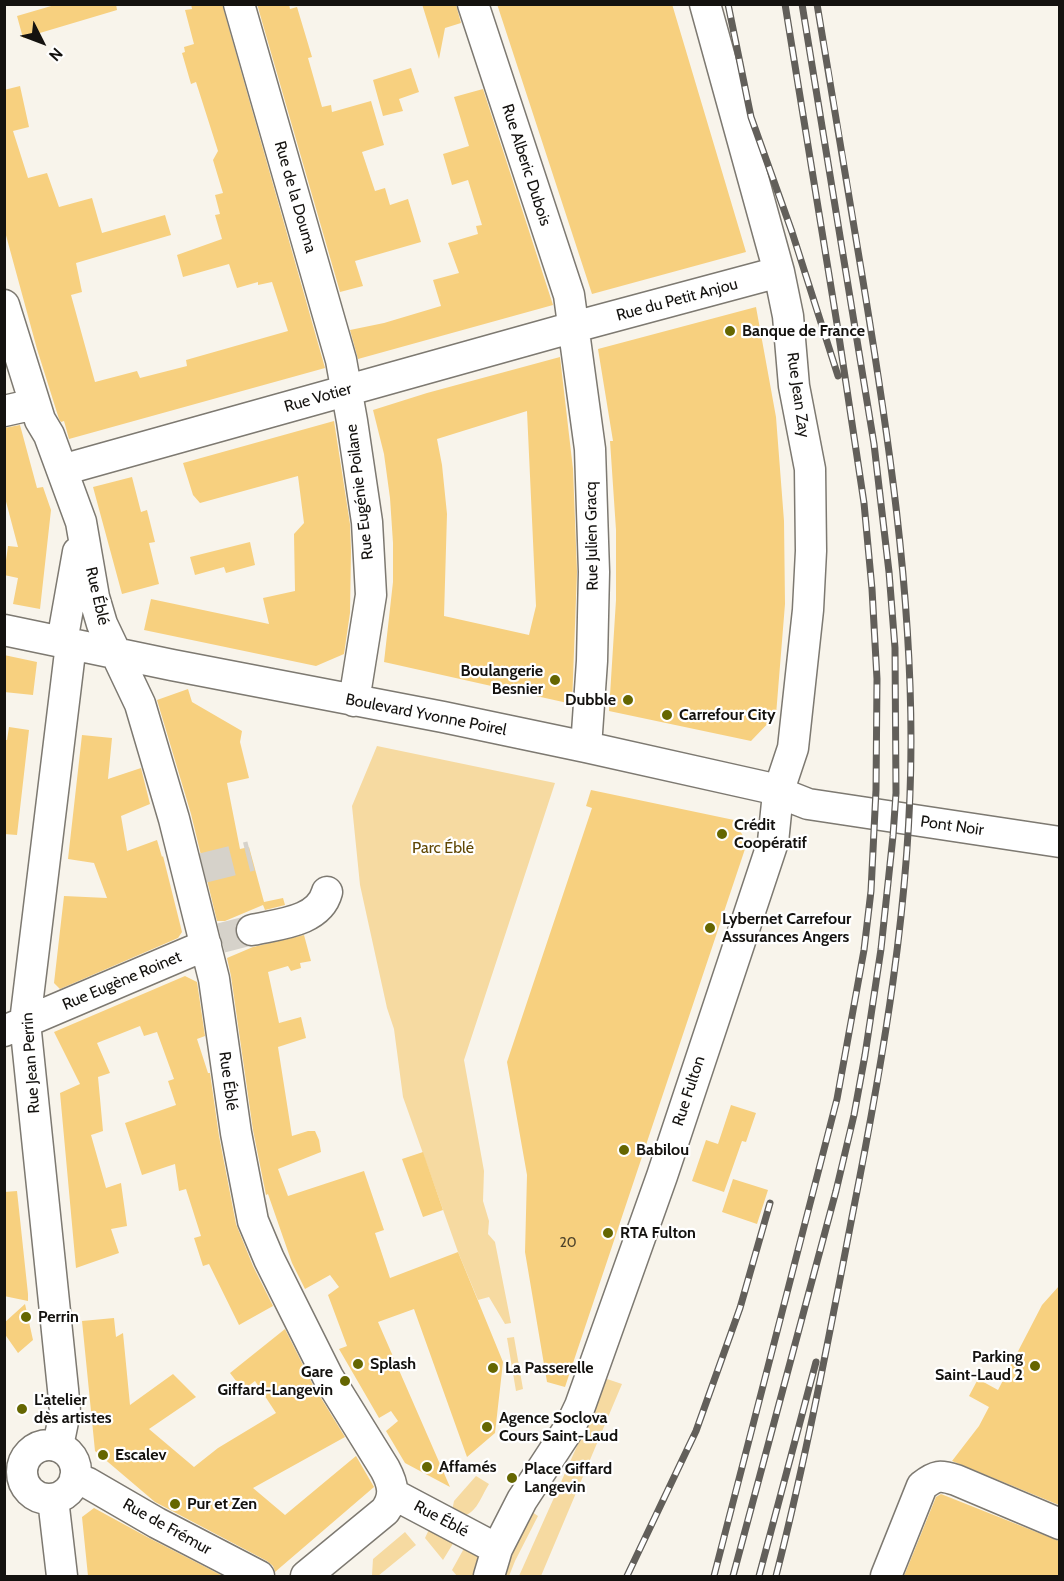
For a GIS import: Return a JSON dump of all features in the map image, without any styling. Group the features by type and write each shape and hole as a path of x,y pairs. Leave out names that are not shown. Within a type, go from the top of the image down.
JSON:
{"street":[{"name":"Rue de la Douma","path":"239,4 341,360 346,390"},
{"name":"Rue Alberic Dubois","path":"473,4 569,295 574,327"},
{"name":"Rue Jean Zay","path":"705,4 779,272 788,316 794,386 810,469 811,550 808,610 793,748 778,793"},
{"name":"Rue du Petit Anjou","path":"574,327 779,272"},
{"name":"Rue Éblé","path":"4,305 40,420 49,435 81,522 99,615 140,704 174,819 195,870 211,942 214,979 236,1133 253,1221 328,1377 385,1469 393,1494 493,1563"},
{"name":"Rue Votier","path":"62,470 574,327"},
{"name":"Rue Julien Gracq","path":"574,327 590,449 593,561 592,661 586,747"},
{"name":"Rue Eugénie Poilane","path":"346,390 367,522 371,595 354,701"},
{"path":"4,411 35,404"},
{"name":"Rue Éblé","path":"66,643 83,534"},
{"name":"Boulevard Yvonne Poirel","path":"4,630 586,747 765,787 808,804 844,810"},
{"name":"Rue Jean Perrin","path":"58,1446 65,1412 63,1389 15,1026 66,643"},
{"name":"Rue Fulton","path":"493,1563 522,1500 571,1425 594,1367 662,1176 711,1023 737,955 773,842 778,793"},
{"name":"Pont Noir","path":"844,810 1059,842"},
{"path":"252,930 312,914 323,903 327,892"},
{"name":"Rue Eugène Roinet","path":"15,1026 211,942"},
{"path":"51,1444 58,1446 71,1455 76,1471 75,1478 68,1492 53,1499 38,1497 26,1487 15,1466 37,1447 51,1444"},
{"path":"886,1576 922,1486 941,1476 976,1482 1059,1524"},
{"name":"Rue de Frémur","path":"75,1478 259,1576"},
{"path":"306,1576 385,1510 393,1494"},
{"path":"53,1499 62,1576"}],"green space":[{"name":"Parc Éblé","path":"377,746 555,783 464,1060 484,1171 483,1201 489,1221 488,1234 495,1242 511,1323 505,1324 489,1297 478,1300 458,1252 403,1097 394,1029 387,1008 360,885 352,806"},
{"path":"514,1337 523,1389 516,1391 507,1338"},
{"path":"607,1379 622,1384 541,1576 519,1576"},
{"path":"476,1476 489,1484 475,1508 466,1515 451,1516 454,1501"},
{"path":"529,1510 538,1516 509,1576 498,1576"},
{"path":"432,1523 457,1537 443,1560 425,1538"},
{"path":"405,1532 416,1545 378,1576 372,1575 373,1559"},
{"path":"467,1543 481,1558 481,1576 457,1576 452,1570"}],"building":[{"path":"58,4 116,4 117,10 23,38 17,16"},
{"path":"191,4 222,4 325,368 69,439 64,421 61,422 59,419 37,349 4,228 4,90 20,86 29,127 13,131 28,178 47,173 59,207 92,198 102,233 165,215 171,235 76,263 82,292 71,295 95,382 137,371 140,378 187,366 186,360 288,331 272,282 258,285 258,282 237,288 229,264 183,277 177,255 222,239 215,215 220,214 215,195 223,193 213,160 218,151 196,82 191,84 182,53 185,52 184,47 194,44 185,10 192,9"},
{"path":"257,4 289,4 290,9 297,7 312,57 308,58 322,107 331,105 332,112 371,101 384,145 362,152 375,191 385,188 390,205 408,199 421,242 355,261 363,286 340,292"},
{"path":"422,4 456,5 461,23 445,28 439,59"},
{"path":"497,4 672,4 746,252 592,294"},
{"path":"411,68 419,92 399,99 403,111 383,116 373,80"},
{"path":"483,89 553,305 358,359 350,330 384,323 441,306 433,280 459,273 448,243 478,234 476,226 482,225 468,180 452,185 443,154 469,146 454,97"},
{"path":"756,307 776,417 784,521 785,604 776,715 751,741 609,711 616,600 616,530 610,441 613,441 598,349"},
{"path":"560,357 573,469 577,572 572,704 384,662 393,582 393,543 384,454 373,410","holes":["527,411 536,606 529,635 444,616 447,514 437,439"]},
{"path":"334,421 350,524 350,613 344,654 316,666 144,630 151,599 269,624 263,598 295,591 294,534 304,523 298,476 200,503 193,495 183,463"},
{"path":"20,425 37,488 43,487 51,510 40,609 13,604 18,578 4,575 8,546 18,547 4,494 4,428"},
{"path":"132,477 141,512 147,510 155,542 149,543 159,584 122,594 93,487"},
{"path":"250,542 255,565 226,573 224,567 195,575 190,557"},
{"path":"4,655 37,662 33,695 4,692"},
{"path":"188,689 192,702 242,731 240,742 249,778 227,783 240,849 249,847 264,902 283,898 285,905 265,910 263,905 225,921 217,921 191,814 157,700"},
{"path":"9,727 29,730 17,835 4,834 4,740 7,740"},
{"path":"82,735 112,738 108,779 141,768 150,804 121,816 127,851 157,840 182,932 178,938 60,989 54,983 64,896 107,898 94,863 68,859"},
{"path":"591,790 734,820 747,843 565,1387 547,1382 525,1252 527,1175 507,1062 592,808 586,806"},
{"path":"304,935 311,961 300,963 301,968 291,971 288,966 268,972 279,1023 301,1017 306,1038 278,1047 292,1136 315,1131 321,1152 278,1169 288,1196 364,1171 384,1230 375,1233 390,1278 458,1252 503,1362 495,1433 467,1457 414,1309 378,1322 450,1487 405,1463 386,1431 398,1421 391,1411 379,1418 339,1349 347,1346 328,1295 339,1287 330,1275 305,1289 292,1263 268,1194 266,1195 253,1130 227,958 253,947"},
{"path":"185,976 197,982 205,1036 197,1039 208,1073 210,1073 219,1136 236,1224 273,1306 239,1325 209,1264 203,1266 194,1238 201,1236 186,1189 179,1191 175,1164 142,1175 125,1123 176,1105 168,1081 174,1079 157,1032 144,1036 140,1026 97,1043 110,1073 98,1077 103,1131 91,1135 106,1188 121,1183 127,1226 111,1229 119,1253 76,1268 60,1093 80,1084 54,1032"},
{"path":"731,1105 756,1113 746,1142 742,1141 724,1192 692,1181 706,1140 718,1144"},
{"path":"423,1152 443,1210 423,1217 402,1159"},
{"path":"733,1179 768,1190 757,1224 722,1212"},
{"path":"17,1191 28,1301 4,1296 4,1192"},
{"name":"Parking Saint-Laud 2","path":"1059,1286 1059,1505 952,1461 979,1426 989,1407 969,1396 978,1379 998,1390 1042,1305"},
{"path":"25,1304 33,1340 18,1353 4,1333 4,1323"},
{"path":"114,1318 116,1337 123,1333 130,1405 173,1374 196,1397 149,1429 194,1467 218,1448 276,1413 255,1381 243,1390 230,1373 285,1329 313,1385 345,1437 253,1488 285,1515 356,1456 374,1487 275,1572 273,1566 267,1561 155,1502 95,1451 82,1321"},
{"path":"941,1494 1059,1541 1059,1576 904,1576 936,1497"},
{"path":"94,1508 223,1576 88,1576 82,1517"}],"tunnel":[{"path":"203,868 251,856"},
{"path":"221,938 252,930"}],"railway":[{"path":"728,4 751,117 792,232 838,376"},
{"path":"714,1576 837,1099 864,950 871,891 876,790 877,679 864,503 785,4"},
{"path":"733,1576 836,1191 854,1115 881,949 896,793 895,648 889,572 874,444 802,4"},
{"path":"776,1576 817,1397 874,1099 901,921 910,801 910,683 896,510 872,338 817,4"},
{"path":"627,1576 696,1431 740,1308 770,1203"},
{"path":"759,1576 816,1362"}],"place":[{"name":"Banque de France","path":"730,331"},
{"name":"Boulangerie Besnier","path":"555,680"},
{"name":"Dubble","path":"628,700"},
{"name":"Carrefour City","path":"667,715"},
{"name":"Crédit Coopératif","path":"722,834"},
{"name":"Lybernet Carrefour Assurances Angers","path":"710,928"},
{"name":"Babilou","path":"624,1150"},
{"name":"RTA Fulton","path":"608,1233"},
{"name":"Perrin","path":"26,1317"},
{"name":"Splash","path":"358,1364"},
{"name":"Parking Saint-Laud 2","path":"1035,1366"},
{"name":"La Passerelle","path":"493,1368"},
{"name":"Gare Giffard-Langevin","path":"345,1381"},
{"name":"L'atelier dès artistes","path":"22,1409"},
{"name":"Agence Soclova Cours Saint-Laud","path":"487,1427"},
{"name":"Escalev","path":"103,1455"},
{"name":"Affamés","path":"427,1467"},
{"name":"Place Giffard Langevin","path":"512,1478"},
{"name":"Pur et Zen","path":"175,1504"}]}
